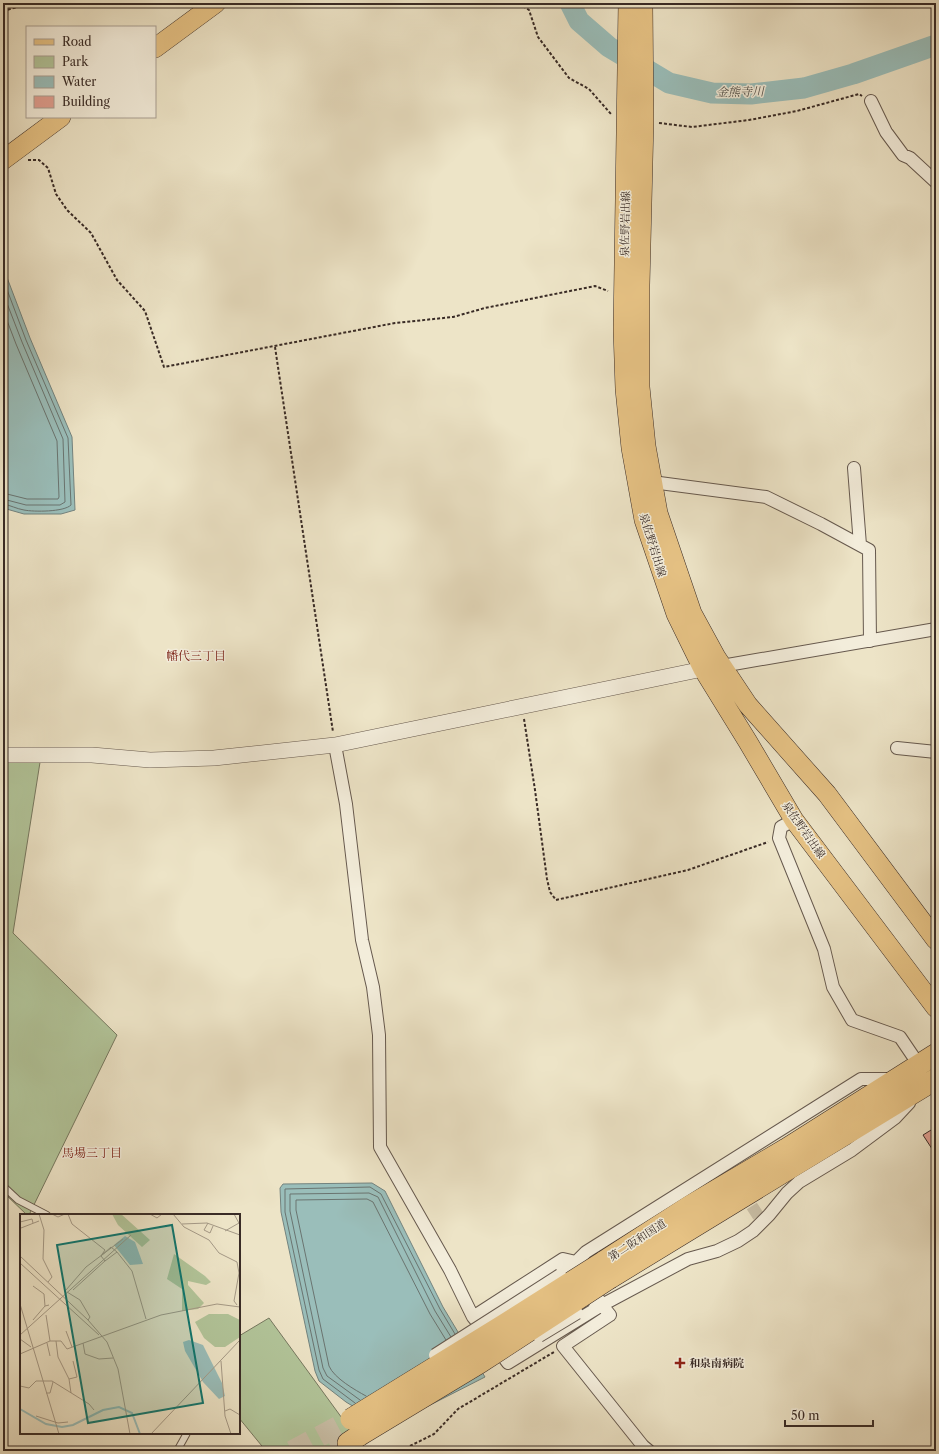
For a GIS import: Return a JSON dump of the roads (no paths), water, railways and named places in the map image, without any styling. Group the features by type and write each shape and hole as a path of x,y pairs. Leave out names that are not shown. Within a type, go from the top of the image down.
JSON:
{"highway":[{"name":"第二阪和国道","path":"928,1059 786,1149 688,1207 607,1270 481,1362 408,1407 350,1431 384,1399 502,1326 607,1270 930,1082"}],"main road":[{"path":"156,47 216,3"},
{"name":"泉佐野岩出線","path":"628,3 635,119 640,285 640,387 646,446 658,514 692,613 722,666 748,705 827,794 936,940"},
{"name":"泉佐野岩出線","path":"643,3 623,330 625,389 631,448 644,520 676,614 703,669 794,820 936,1008"},
{"path":"4,159 60,118"}],"street":[{"path":"871,100 886,132 903,155 910,158 936,182"},
{"path":"854,468 860,545"},
{"path":"652,482 766,497 869,550 870,641"},
{"path":"3,755 92,754 150,760 214,758 335,745 703,669 936,629"},
{"path":"335,745 346,804 362,940 374,994 378,1035 380,1147 450,1270 473,1317 508,1363 602,1305 663,1271 688,1259 717,1251 753,1232 760,1219 799,1182 852,1150 895,1118 930,1082"},
{"path":"897,748 936,752"},
{"path":"794,820 781,827 779,838 824,949 834,987 852,1020 900,1037 928,1059"},
{"path":"384,1399 431,1358 560,1275 586,1252 861,1079 897,1079"},
{"path":"723,1166 731,1175"},
{"path":"473,1317 563,1259 576,1262 602,1305 610,1315 563,1346 643,1446 649,1451"},
{"path":"408,1407 477,1374 577,1313 602,1305"}],"lane":[{"path":"3,1186 18,1200 45,1214"},
{"path":"177,1451 186,1434"}],"water":[{"path":"3,267 30,338 72,437 75,510 61,514 24,514 3,508"},
{"path":"372,1183 385,1191 443,1307 485,1377 387,1427 346,1402 319,1381 315,1371 281,1212 280,1188 283,1184"}],"waterway":[{"name":"金熊寺川","path":"570,3 579,21 609,47 669,83 712,93 751,94 804,88 853,74 936,45"}],"tunnel":[{"path":"742,1191 759,1217"},
{"path":"292,1451 339,1426"},
{"path":"333,1451 348,1443"}],"place":[{"name":"和泉南病院","path":"680,1363"}],"district":[{"name":"幡代三丁目","path":"196,656"},
{"name":"馬場三丁目","path":"92,1153"}]}
